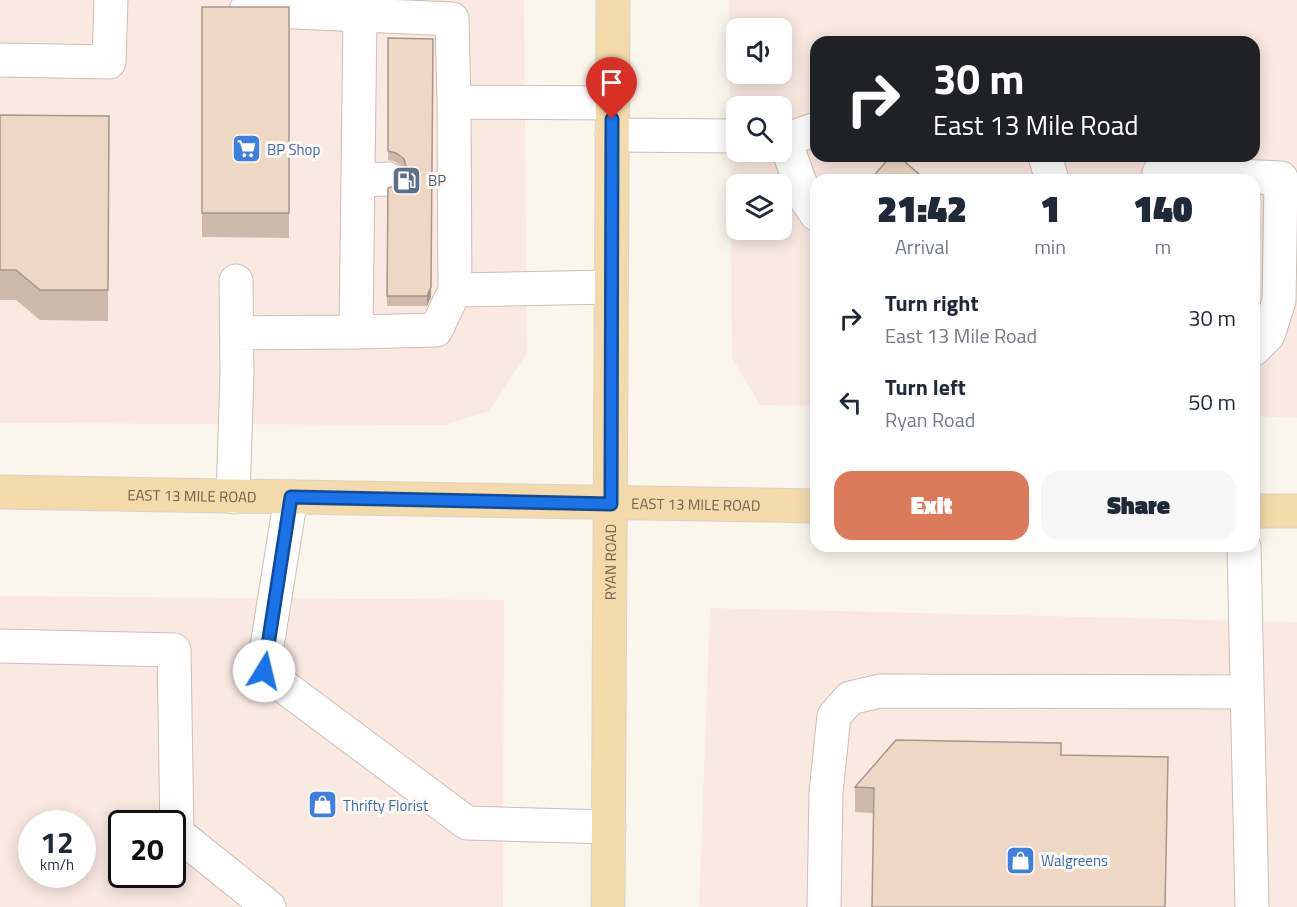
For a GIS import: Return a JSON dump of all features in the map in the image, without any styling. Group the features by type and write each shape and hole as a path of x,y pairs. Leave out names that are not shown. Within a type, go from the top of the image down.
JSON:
{"main road":[{"name":"RYAN ROAD","path":"608,907 613,0"},
{"name":"EAST 13 MILE ROAD","path":"0,492 810,506"},
{"path":"1260,511 1297,511"}],"lane":[{"path":"0,60 109,62 111,0"},
{"path":"235,10 452,19 454,102 443,181 455,290 436,330 237,333"},
{"path":"356,332 373,179 360,15"},
{"path":"454,102 612,119 726,135"},
{"path":"792,138 810,131"},
{"path":"791,162 810,205"},
{"path":"1159,173 1183,174"},
{"path":"1260,177 1281,178 1279,301 1268,335 1260,343"},
{"path":"233,496 236,281"},
{"path":"455,290 611,287"},
{"path":"291,497 264,671 467,823 609,827"},
{"path":"1244,552 1252,907"},
{"path":"0,646 174,650 177,833 269,907"},
{"path":"824,907 826,792 834,716 850,698 880,691 1247,692"}],"shaded area":[{"path":"0,0 524,0 527,353 489,411 445,425 0,423"},
{"path":"729,0 1297,0 1297,418 1260,416 1260,174 810,174 810,406 760,405 732,358 731,240 792,240 792,174 730,174 730,162 792,162 792,96 730,96 730,84 792,84 792,18 729,18"},
{"path":"0,596 504,600 503,907 0,907"},
{"path":"710,608 1297,622 1297,907 699,907"}],"building":[{"path":"202,7 289,7 289,213 202,213"},
{"path":"388,38 433,39 431,287 427,296 387,296 388,188 398,185 404,179 407,170 404,159 388,151"},
{"path":"0,115 109,116 108,290 40,290 16,270 0,270"},
{"path":"886,162 905,162 919,174 875,174"},
{"name":"Walgreens","path":"896,740 1061,743 1061,755 1168,757 1165,907 872,907 874,788 855,787"}],"place":[{"name":"BP Shop","path":"246,149"},
{"name":"BP","path":"407,180"},
{"name":"Thrifty Florist","path":"322,805"},
{"name":"Walgreens","path":"1020,860"}],"route":[{"path":"264,671 291,497 611,504 612,119"}]}
